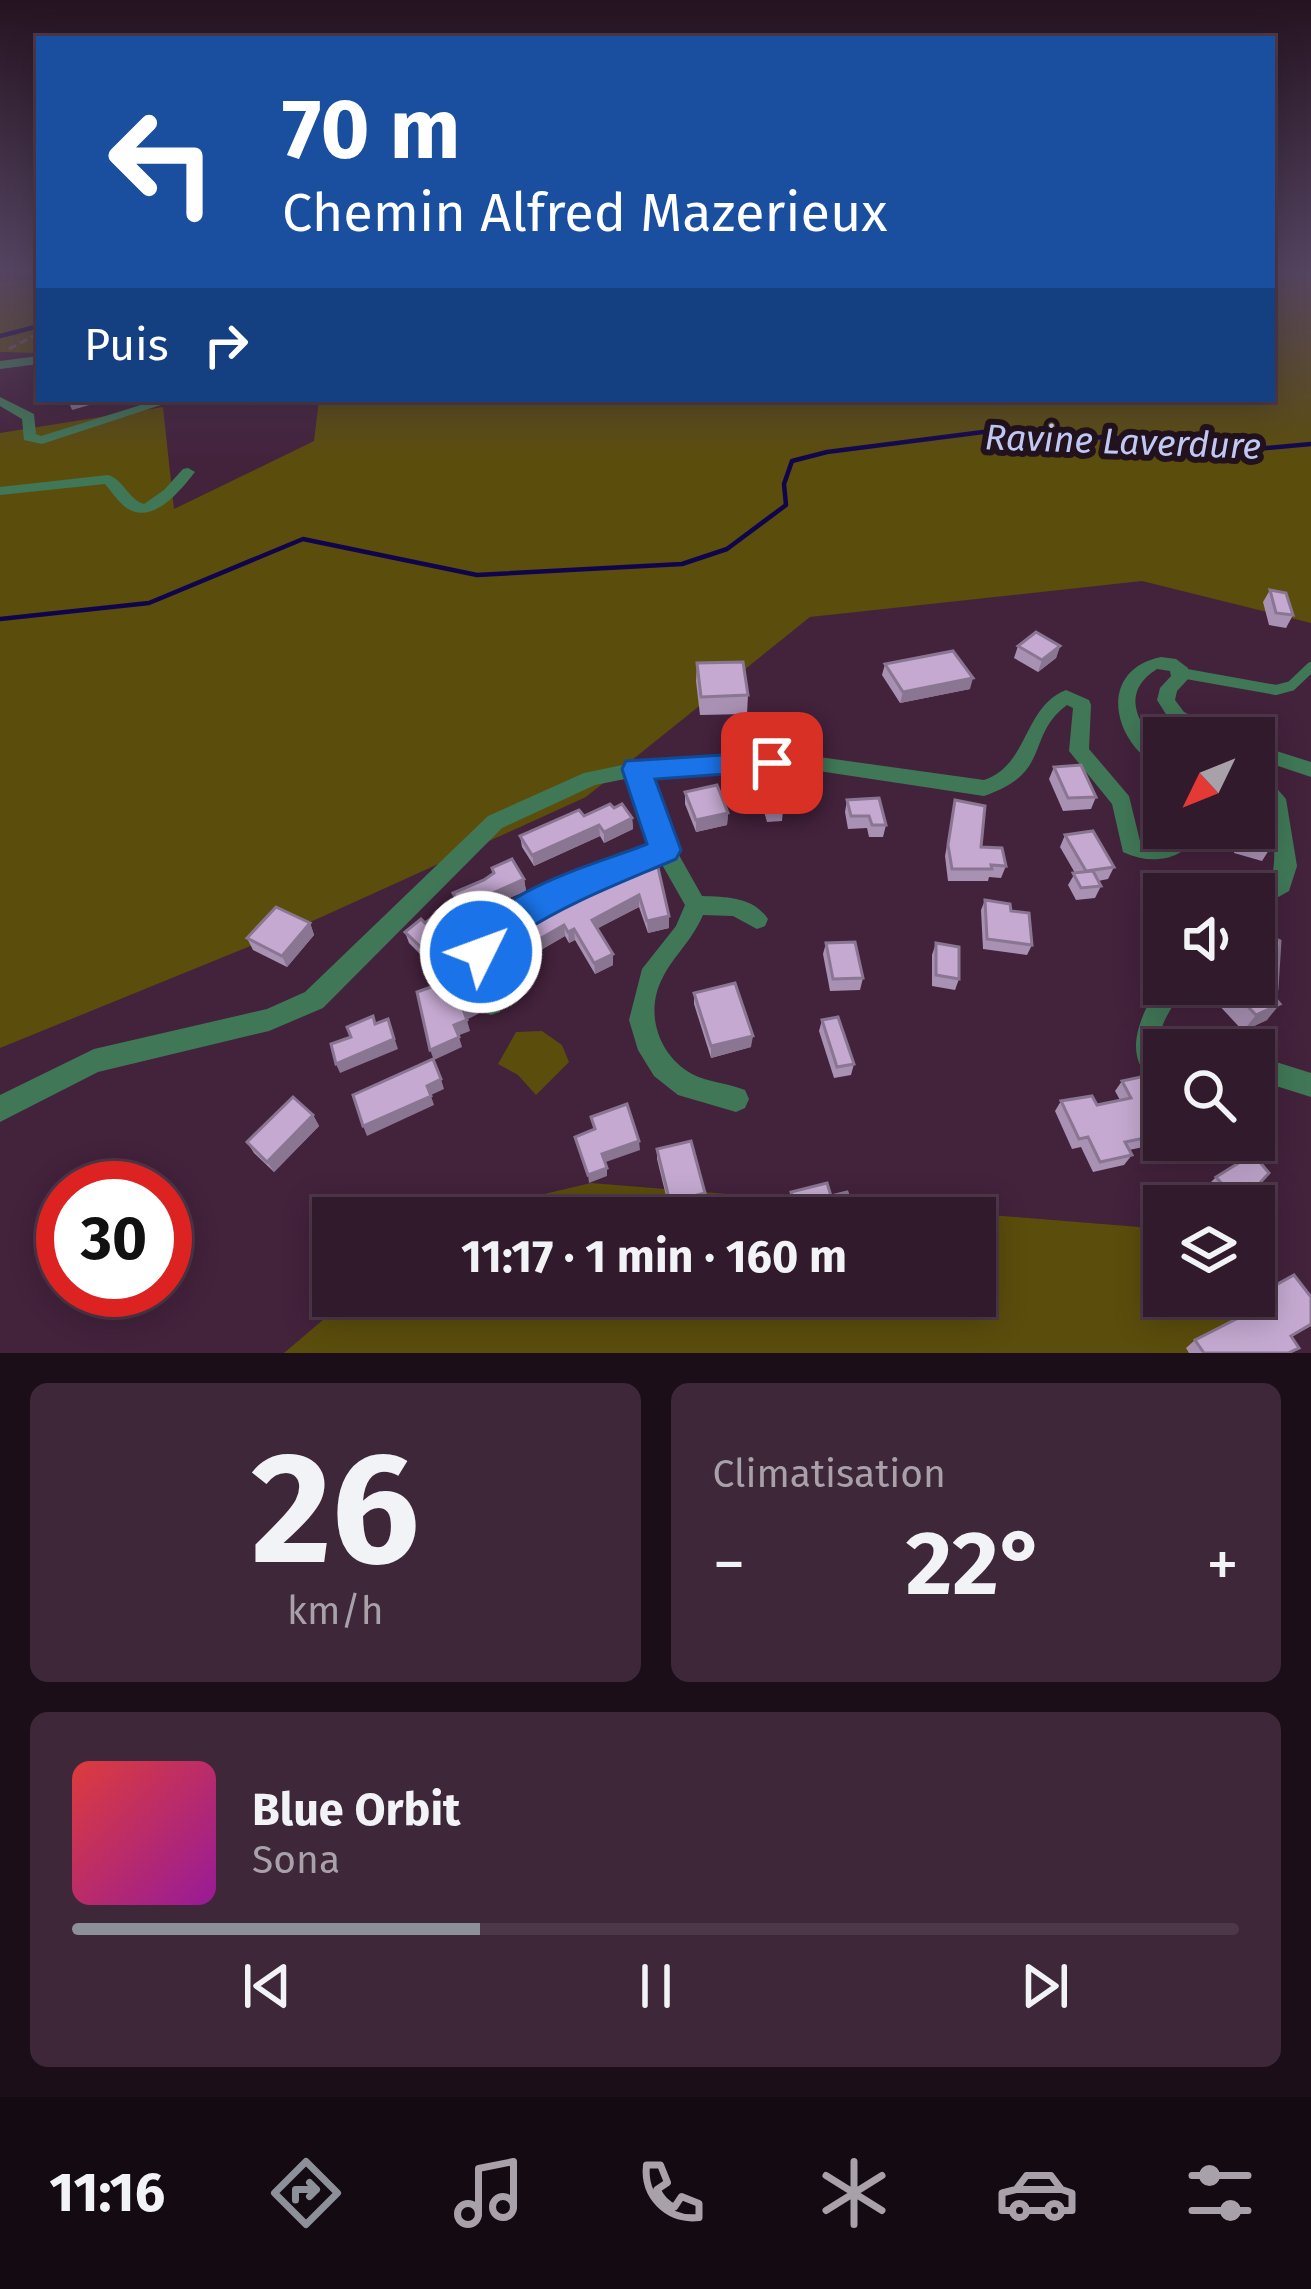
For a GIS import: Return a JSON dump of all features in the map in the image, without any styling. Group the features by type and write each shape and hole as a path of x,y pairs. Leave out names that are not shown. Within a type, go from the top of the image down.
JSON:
{"street":[{"path":"0,365 36,360"},
{"path":"0,401 29,417 29,436 42,440 163,402"},
{"path":"0,491 108,479 130,504 147,507 164,499 188,472"},
{"path":"1143,740 1126,696 1135,678 1153,663 1175,664 1181,673 1166,695 1180,717"},
{"path":"0,1109 94,1061 292,1012 335,983 458,854 495,822 591,778 637,769 849,764 984,788 1012,779 1054,703 1072,697 1084,711 1077,731 1079,751 1122,802 1130,846 1143,852 1169,849"},
{"path":"1275,758 1311,770"},
{"path":"637,769 665,850 696,905"},
{"path":"1275,798 1286,866 1281,885 1275,889"},
{"path":"491,1004 479,963 485,942 500,928 548,898 665,850"},
{"path":"696,905 736,908 758,919"},
{"path":"696,905 684,932 650,976 641,1020 647,1042 663,1067 687,1085 736,1100"},
{"path":"1275,1074 1311,1085"}],"lane":[{"path":"1181,673 1276,690 1291,686 1311,667"}],"path":[{"path":"0,353 36,335"}],"shaded area":[{"path":"0,332 36,332 36,353 0,352"},
{"path":"1275,332 1311,332 1311,623 1142,581 810,617 586,797 317,919 0,1048 0,433 163,407 174,509 314,441 319,402 1275,402"},
{"path":"542,1031 562,1045 569,1062 536,1095 518,1075 498,1064 516,1032"},
{"path":"591,1183 765,1197 531,1197"},
{"path":"996,1216 1139,1227 1143,1231 1143,1317 1229,1317 1265,1353 284,1353 326,1317 996,1317"}],"building":[{"path":"1270,590 1286,593 1293,615 1276,613"},
{"path":"1036,632 1060,646 1042,660 1018,646"},
{"path":"953,651 973,678 903,692 885,664"},
{"path":"743,662 748,695 701,697 697,663"},
{"path":"1081,765 1096,797 1068,798 1054,767"},
{"path":"782,774 789,799 780,800 783,810 768,811 758,776"},
{"path":"717,785 728,813 696,820 685,792"},
{"path":"879,798 886,825 872,825 869,816 851,816 847,800"},
{"path":"955,800 985,806 981,847 1002,848 1006,866 952,869 948,845"},
{"path":"610,804 614,808 622,804 632,818 604,832 599,825 532,855 520,836 579,810 584,816"},
{"path":"1093,831 1114,867 1086,871 1065,835"},
{"path":"512,859 524,879 491,894 495,900 444,929 458,942 442,956 434,948 428,954 405,932 456,899 453,893 484,880 494,873 492,868"},
{"path":"657,863 669,916 647,921 639,895 592,920 613,954 594,963 574,929 568,932 564,925 513,954 504,937 534,922 529,914 610,874"},
{"path":"1093,871 1101,886 1081,888 1073,873"},
{"path":"985,900 1029,913 1032,945 987,939"},
{"path":"276,907 310,923 282,956 247,938"},
{"path":"1275,938 1280,941 1275,987"},
{"path":"855,942 863,978 833,979 826,943"},
{"path":"936,943 959,947 959,979 936,975"},
{"path":"465,975 476,1004 463,1009 467,1020 454,1025 459,1037 430,1050 417,992"},
{"path":"735,983 753,1036 711,1046 694,993"},
{"path":"1275,998 1280,1004 1256,1015 1246,1005 1275,1005"},
{"path":"373,1016 375,1024 388,1019 394,1039 336,1064 331,1044 351,1037 347,1027"},
{"path":"838,1017 854,1064 837,1067 822,1020"},
{"path":"433,1059 441,1079 427,1086 431,1096 363,1126 353,1095"},
{"path":"1143,1077 1143,1138 1125,1142 1132,1155 1100,1162 1088,1137 1079,1139 1061,1101 1092,1096 1097,1105 1131,1098 1122,1081"},
{"path":"293,1097 313,1115 267,1162 247,1142"},
{"path":"627,1104 639,1141 602,1154 607,1168 588,1175 575,1137 595,1129 591,1117"},
{"path":"691,1141 705,1193 669,1197 657,1149"},
{"path":"1242,1161 1259,1161 1269,1173 1258,1185 1223,1185 1216,1177"},
{"path":"827,1183 831,1196 847,1192 849,1197 793,1197 791,1192"},
{"path":"1294,1275 1311,1297 1311,1324 1291,1336 1299,1348 1288,1353 1204,1353 1195,1340 1240,1317 1275,1317 1275,1286"}],"waterway":[{"path":"0,336 15,332"},
{"name":"Ravine Laverdure","path":"0,619 149,603 303,539 477,575 682,564 727,549 786,505 784,484 792,461 827,452 983,432 1054,443 1102,437 1256,449 1311,444"}],"route":[{"path":"481,952 500,928 548,898 665,850 637,769 772,763"}]}
